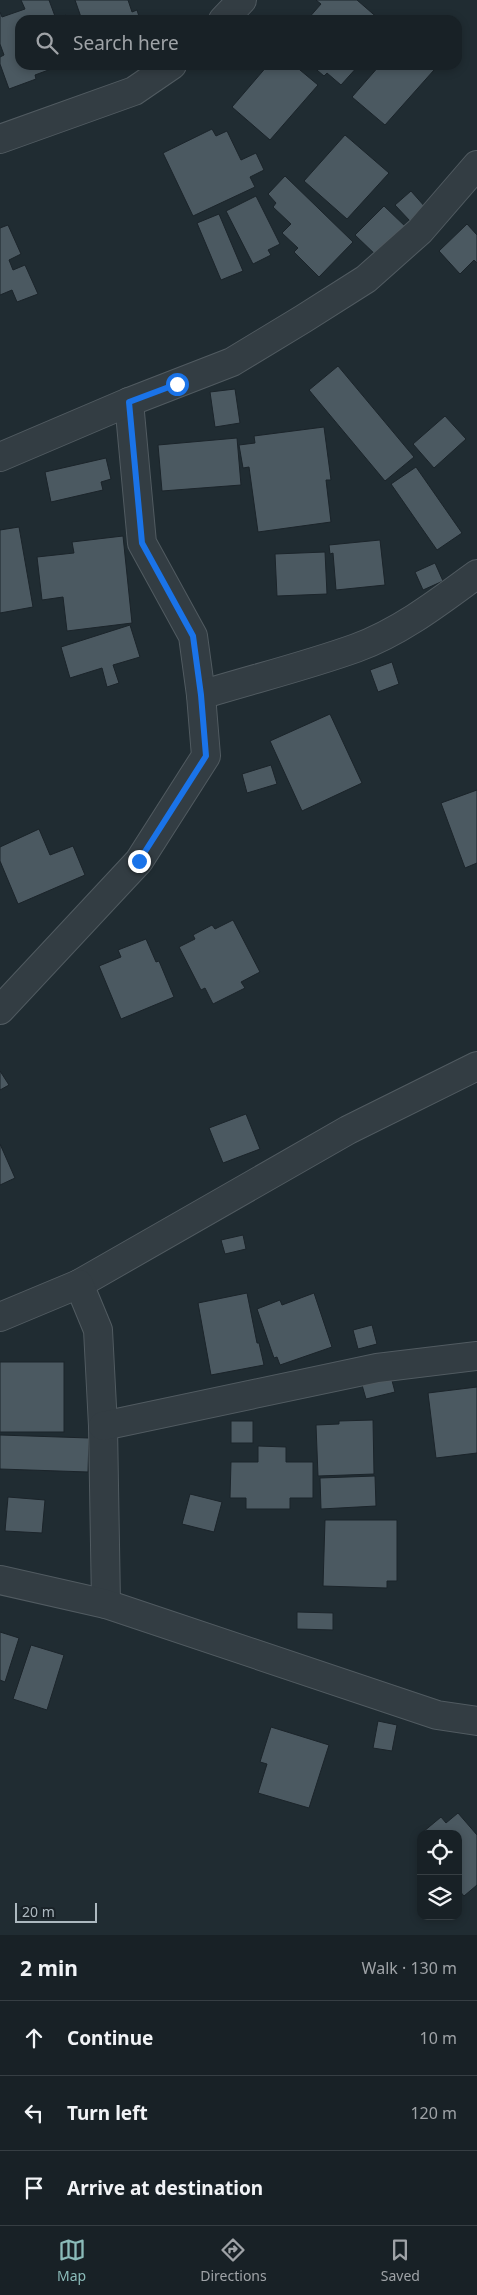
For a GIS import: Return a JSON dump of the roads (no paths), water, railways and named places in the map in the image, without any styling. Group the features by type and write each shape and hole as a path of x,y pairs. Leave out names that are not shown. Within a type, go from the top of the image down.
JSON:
{"street":[{"path":"228,15 242,0"},
{"path":"0,139 134,91 165,70"},
{"path":"0,457 129,402 232,362 366,279 420,232 477,165"},
{"path":"0,1010 139,861 206,756 201,695 193,636 142,543 129,402"},
{"path":"201,695 357,648 429,609 477,574"},
{"path":"0,1317 79,1284 348,1130 477,1066"},
{"path":"79,1284 98,1330 103,1426 106,1604"},
{"path":"103,1426 377,1368 477,1356"},
{"path":"0,1580 106,1604 437,1715 477,1721"}]}
